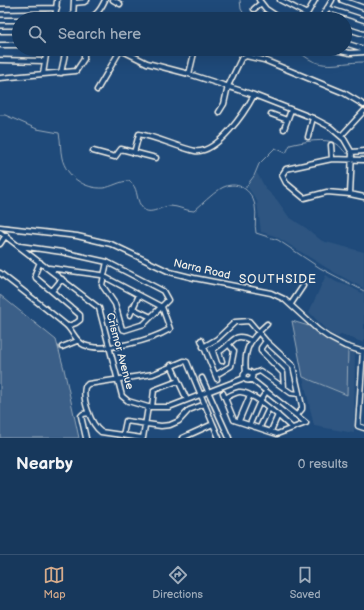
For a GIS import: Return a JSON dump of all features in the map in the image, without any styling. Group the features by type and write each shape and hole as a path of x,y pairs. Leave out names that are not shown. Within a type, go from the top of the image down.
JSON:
{"street":[{"path":"56,12 57,0"},
{"path":"73,12 74,1 84,2 87,0"},
{"path":"99,12 105,0"},
{"path":"113,0 120,4"},
{"path":"280,0 303,12"},
{"path":"308,12 315,0"},
{"path":"325,12 332,0"},
{"path":"342,0 364,8"},
{"path":"254,9 260,2 270,12"},
{"path":"0,9 57,8"},
{"path":"327,8 339,12"},
{"path":"352,16 364,20"},
{"path":"0,20 12,20"},
{"path":"352,30 364,34"},
{"path":"0,31 12,31"},
{"path":"0,45 12,45"},
{"path":"352,45 364,49"},
{"path":"352,53 364,52"},
{"path":"43,74 46,56"},
{"path":"61,73 65,56"},
{"path":"0,78 74,72 78,70 84,56"},
{"path":"96,90 117,56"},
{"path":"134,56 147,62 254,95 313,118 330,127 341,136 352,155 350,194"},
{"path":"189,74 193,56"},
{"path":"219,112 227,98 228,86 242,59 246,56 251,56 344,92 364,105"},
{"path":"0,60 45,61"},
{"path":"134,153 139,134 197,151 210,148 236,123 254,95"},
{"path":"284,129 291,110"},
{"path":"341,136 364,111"},
{"path":"271,114 287,120"},
{"path":"308,137 313,118"},
{"path":"331,145 332,158"},
{"path":"93,151 115,156 121,149 156,158"},
{"path":"364,151 286,169 282,176 287,184 304,198 327,192 364,197"},
{"path":"352,155 364,160"},
{"name":"Narra Road","path":"0,227 77,236 111,244 170,272 272,293 291,304 318,330 328,337 345,346 363,351"},
{"name":"Crismor Avenue","path":"0,232 49,268 99,308 118,379 125,399 128,401 150,407 169,407 244,378"},
{"path":"0,244 6,235"},
{"path":"18,245 62,252 107,262 163,291 168,298 162,307 144,324 123,331 116,304 103,288 103,276 107,262"},
{"path":"40,262 35,274 36,278 80,315 80,320 68,326"},
{"path":"0,273 68,326 77,341 91,347 110,346 145,340 169,330 171,327 162,307 103,276 49,268"},
{"path":"52,291 62,279"},
{"path":"291,304 304,286"},
{"path":"130,315 139,295"},
{"path":"132,308 151,317"},
{"path":"203,347 217,339 235,322 249,321 293,366 302,409 297,416"},
{"path":"267,324 250,340 245,359 246,372 244,378 247,380 260,371 291,393 299,394"},
{"path":"222,361 219,352 240,335 250,340"},
{"path":"201,340 217,377 231,366 234,351 229,345"},
{"path":"266,340 261,348 261,354 283,373 284,388"},
{"path":"62,347 77,341"},
{"path":"363,351 362,406 358,426 364,428"},
{"path":"178,381 154,390 142,438 101,432 90,419 85,387 88,384 153,374 171,365 185,361 219,438"},
{"path":"171,365 187,400"},
{"path":"246,372 266,392 306,423 277,434 232,418 224,395 245,392 260,401 292,428"},
{"path":"202,378 229,438"},
{"path":"250,424 260,401 266,392"},
{"path":"239,421 250,395"},
{"path":"123,435 126,421 161,426 175,424 189,410 205,404"},
{"path":"260,427 269,408"},
{"path":"86,438 81,416 89,413"},
{"path":"271,431 278,415"},
{"path":"359,417 364,417"},
{"path":"182,438 213,424"}],"shaded area":[{"path":"257,173 266,189 277,200 289,217 322,241 364,252 364,343 341,334 338,337 329,333 309,312 326,275 336,282 349,286 362,293 363,288 335,273 275,236 261,232 257,201 247,186"},
{"path":"0,295 56,340 79,438 0,438"},
{"path":"292,321 312,327 326,339 348,348 347,395 303,377"},
{"path":"348,348 355,351 354,433 314,426 303,377 347,395"}],"waterway":[{"path":"240,0 243,12"},
{"path":"305,56 321,64 364,62"},
{"path":"0,115 5,115 37,129 59,133 62,158 67,170 72,176 83,184 96,188 103,188 129,181 136,190 141,206 147,211 166,206 194,211 220,189 232,185 242,187 251,195 256,209 256,233 278,240 320,268 364,291"},
{"path":"245,188 254,176 259,164 275,148 286,153 290,145 320,140 337,144 345,153 349,154"},
{"path":"353,154 364,155"}],"district":[{"name":"SOUTHSIDE","path":"278,279"}]}
